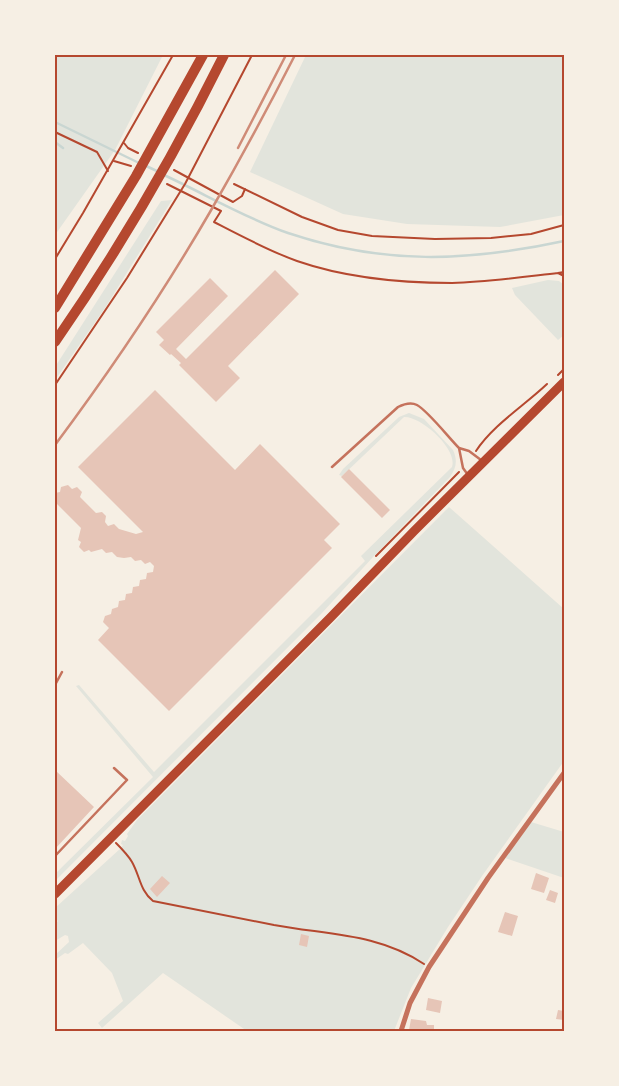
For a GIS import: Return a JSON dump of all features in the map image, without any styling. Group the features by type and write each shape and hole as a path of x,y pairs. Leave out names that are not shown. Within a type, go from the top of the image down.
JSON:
{"highway":[{"path":"55,308 152,149 202,55"},
{"path":"55,342 87,294 153,186 224,55"}],"main road":[{"path":"55,894 564,382"}],"street":[{"path":"401,1031 410,1002 429,967 488,878 564,773"}],"lane":[{"path":"332,467 398,407 408,403 422,409 459,448 469,451 483,462"},
{"path":"459,448 463,468 469,476"},
{"path":"55,685 62,672"},
{"path":"55,856 127,780 114,768"}],"path":[{"path":"55,259 108,171 173,55"},
{"path":"55,386 127,278 181,191 252,55"},
{"path":"55,132 97,152 108,171"},
{"path":"188,178 233,202 242,196 245,189"},
{"path":"234,184 302,217 338,230 372,236 435,239 491,238 531,234 564,225"},
{"path":"181,191 221,211 214,222 247,240 298,261 354,276 407,282 453,283 564,272"},
{"path":"558,273 564,276"},
{"path":"111,838 124,850 146,895 153,901 274,925 361,937 406,954 429,967"}],"shaded area":[{"path":"55,55 163,55 115,150 55,235"},
{"path":"306,55 564,55 564,215 500,227 407,224 343,214 250,172"},
{"path":"172,200 105,308 55,380 55,367 161,201"},
{"path":"548,280 559,281 564,285 564,335 558,340 515,295 512,288"},
{"path":"409,413 424,419 453,450 456,464 450,477 322,613 55,881 55,874 153,777 76,686 79,685 154,772 365,561 361,556 452,467 449,451 437,435 420,422 404,417 342,476 339,475 343,469 399,417"},
{"path":"449,507 564,609 564,761 448,927 411,988 394,1031 247,1031 163,973 102,1028 98,1023 123,1001 112,973 83,943 68,954 65,953 55,960 55,955 69,942 68,936 65,935 55,941 55,924 58,921 55,918 55,908 121,848 123,845 121,844 122,840 125,841 128,836 127,834 137,820"},
{"path":"531,822 564,832 564,878 505,858"}],"building":[{"path":"275,270 299,294 228,366 240,378 216,402 179,365 181,363 159,345 164,340 156,332 210,278 228,296 176,349 186,359"},
{"path":"155,390 235,470 260,444 340,524 324,540 332,548 169,711 98,640 109,628 103,622 105,616 111,614 112,609 118,607 119,601 125,600 126,594 132,593 133,587 139,586 140,580 146,579 147,573 153,572 154,566 150,562 145,564 141,560 135,561 131,557 117,557 112,552 106,553 102,549 84,552 79,547 81,542 78,540 81,528 55,502 55,493 60,492 61,487 68,485 72,489 77,487 82,492 80,497 96,513 102,512 106,516 105,522 108,526 114,524 119,529 136,534 143,532 78,467"},
{"path":"349,469 390,510 382,518 341,477"},
{"path":"55,770 94,807 55,849"},
{"path":"536,873 549,878 544,893 531,889"},
{"path":"162,876 170,883 157,897 150,889"},
{"path":"550,890 558,893 555,903 546,900"},
{"path":"505,912 518,916 512,936 498,932"},
{"path":"301,934 309,936 307,947 299,945"},
{"path":"428,998 442,1001 440,1013 426,1010"},
{"path":"558,1010 564,1011 564,1020 556,1019"},
{"path":"411,1019 426,1021 427,1025 434,1025 434,1031 409,1030"}],"waterway":[{"path":"55,122 139,163"},
{"path":"55,142 63,148"},
{"path":"144,165 159,172"},
{"path":"164,175 272,227 323,243 358,251 425,257 459,256 493,253 564,241"}],"railway":[{"path":"238,148 286,55"},
{"path":"55,445 116,360 174,272 232,173 295,55"}]}
